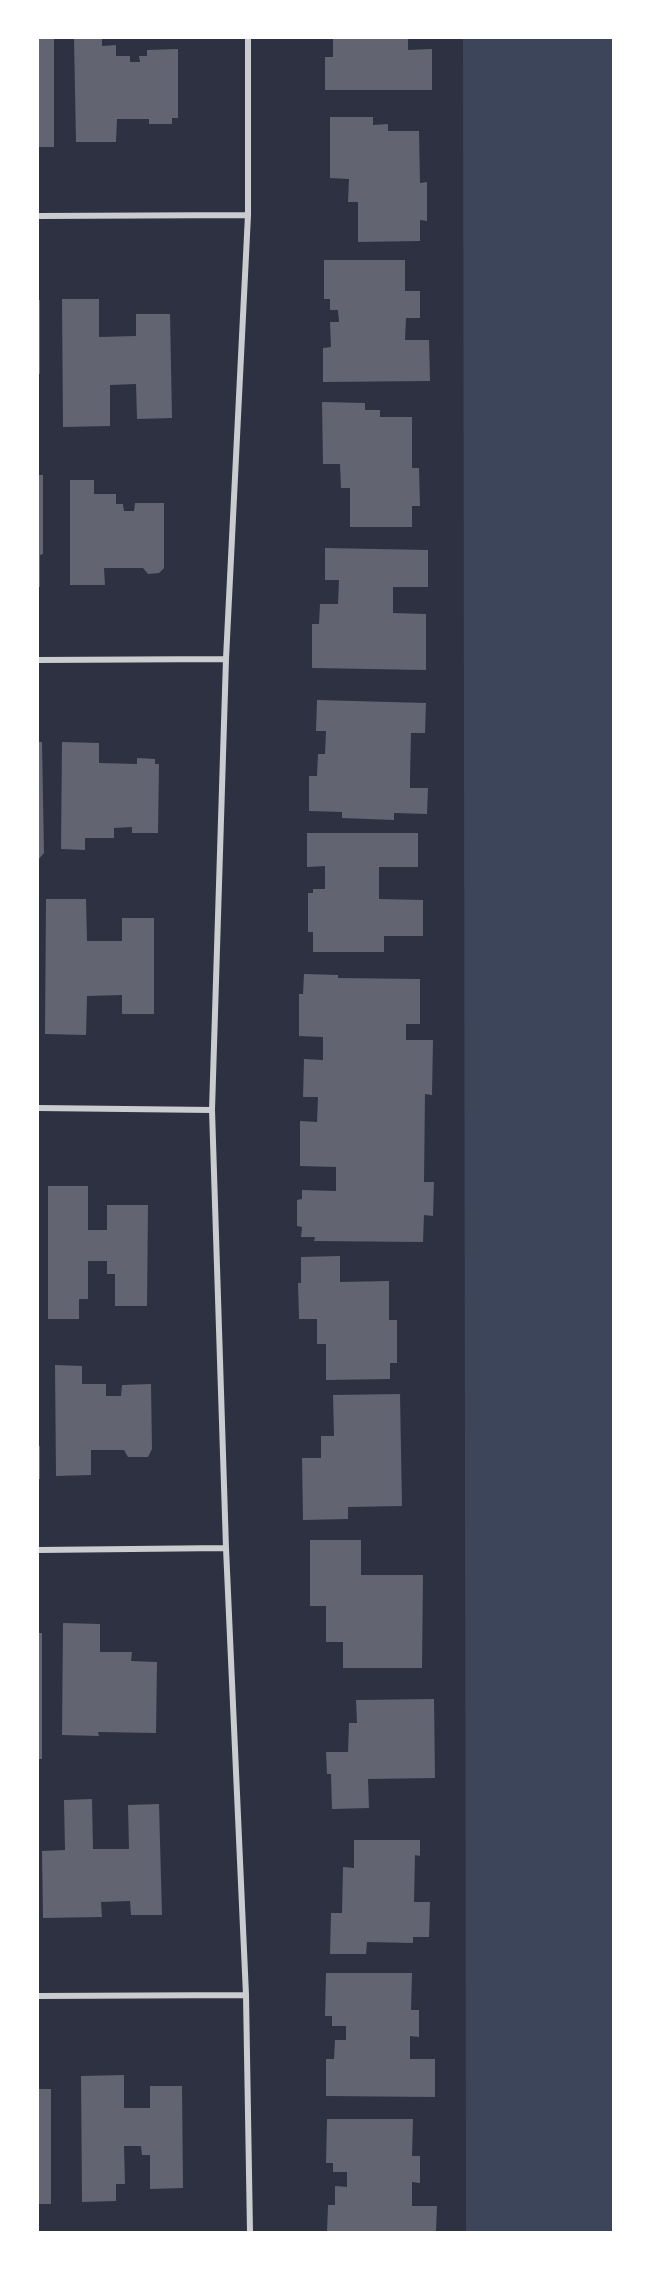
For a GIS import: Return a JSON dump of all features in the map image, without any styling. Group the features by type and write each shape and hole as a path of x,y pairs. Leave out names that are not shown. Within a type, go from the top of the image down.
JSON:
{"street":[{"path":"248,38 248,214 226,659 212,1110 226,1548 246,1995 250,2232"},
{"path":"38,216 248,214"},
{"path":"38,660 226,659"},
{"path":"38,1108 212,1110"},
{"path":"38,1550 226,1548"},
{"path":"38,1996 246,1995"}],"shaded area":[{"path":"463,38 613,38 613,2232 466,2232"}],"building":[{"path":"38,38 54,38 54,147 38,147"},
{"path":"74,38 102,38 102,46 116,45 116,56 130,56 130,62 140,62 139,56 147,56 147,50 178,49 178,118 172,118 172,124 149,124 149,119 117,119 116,142 76,142"},
{"path":"333,38 408,38 408,50 432,49 432,90 325,90 325,57 333,57"},
{"path":"330,117 373,117 373,125 388,124 388,131 419,131 420,183 427,182 427,221 420,220 420,241 358,242 358,202 348,202 349,179 330,178"},
{"path":"324,260 405,260 405,291 420,291 420,318 406,318 405,340 429,340 430,381 323,382 323,348 331,347 330,322 339,322 338,310 330,310 330,299 324,299"},
{"path":"62,299 99,299 99,337 136,336 136,314 170,314 172,418 137,419 136,384 110,385 110,426 63,427"},
{"path":"38,300 40,300 40,374 38,374"},
{"path":"322,402 365,403 365,410 380,410 380,417 412,417 412,468 419,468 420,506 412,506 412,527 350,527 350,488 341,488 340,464 323,464"},
{"path":"38,475 43,475 43,554 40,555 40,587 38,587"},
{"path":"70,480 94,480 94,494 116,494 116,504 123,504 124,511 134,511 135,503 164,503 164,568 159,573 148,574 143,568 104,568 105,585 70,585"},
{"path":"325,548 428,550 428,587 393,587 393,613 426,614 426,670 312,668 312,624 319,624 320,604 338,604 339,580 325,580"},
{"path":"317,700 426,703 425,733 411,733 410,788 428,788 427,814 394,813 394,820 342,818 342,812 309,811 309,776 317,776 318,754 325,754 326,731 316,731"},
{"path":"38,742 42,742 44,853 38,860"},
{"path":"62,742 99,743 99,763 137,764 137,758 155,759 155,764 159,764 158,833 132,833 132,827 114,828 114,838 85,838 85,850 61,849"},
{"path":"307,833 418,833 418,867 379,867 379,899 423,900 423,936 384,936 384,952 313,952 313,932 308,932 308,893 313,893 313,889 325,889 325,866 307,867"},
{"path":"46,899 86,899 87,941 122,941 122,918 154,918 154,1014 122,1014 122,995 87,996 86,1035 45,1034"},
{"path":"304,974 338,975 338,978 420,979 420,1024 406,1024 406,1040 433,1040 432,1095 425,1094 424,1182 434,1182 433,1216 424,1215 423,1242 314,1241 315,1237 301,1237 302,1227 297,1226 297,1200 302,1199 302,1190 336,1191 336,1167 300,1166 300,1121 317,1122 318,1097 303,1097 304,1059 323,1060 323,1037 299,1036 299,994 303,994"},
{"path":"48,1186 88,1186 88,1230 107,1230 107,1205 148,1205 147,1306 115,1306 115,1274 107,1274 107,1261 88,1261 88,1299 79,1299 79,1319 48,1319"},
{"path":"340,1256 340,1282 389,1281 389,1320 397,1320 397,1363 390,1363 390,1379 326,1380 326,1344 317,1344 317,1319 299,1319 298,1283 301,1283 301,1257"},
{"path":"55,1365 82,1366 82,1384 106,1384 106,1396 121,1396 122,1385 151,1384 152,1449 148,1457 128,1457 124,1450 91,1450 91,1475 56,1476"},
{"path":"400,1394 402,1506 348,1507 348,1519 303,1520 302,1458 321,1458 321,1436 334,1436 333,1395"},
{"path":"38,1446 40,1446 40,1479 38,1479"},
{"path":"310,1540 361,1540 361,1575 423,1575 422,1668 343,1668 343,1642 326,1642 326,1606 310,1606"},
{"path":"63,1623 100,1624 100,1652 132,1652 131,1661 157,1662 156,1733 98,1732 99,1736 62,1735"},
{"path":"38,1633 42,1633 42,1759 38,1759"},
{"path":"434,1699 435,1778 368,1779 369,1808 332,1809 331,1774 327,1774 326,1752 348,1752 349,1723 357,1723 356,1700"},
{"path":"92,1799 93,1849 129,1849 128,1805 159,1804 162,1915 131,1915 130,1901 101,1902 102,1917 43,1918 42,1851 65,1850 64,1800"},
{"path":"354,1840 420,1840 420,1856 415,1855 414,1902 430,1902 429,1937 413,1937 413,1943 367,1942 366,1954 330,1954 331,1913 342,1913 343,1867 354,1868"},
{"path":"326,1973 412,1973 411,2010 419,2010 419,2037 410,2036 410,2059 435,2059 435,2097 326,2096 326,2059 334,2059 335,2040 346,2040 346,2026 332,2026 332,2016 325,2016"},
{"path":"124,2075 124,2108 150,2108 150,2086 182,2086 183,2188 150,2189 150,2155 142,2155 141,2146 124,2146 125,2184 116,2184 116,2201 82,2202 81,2076"},
{"path":"38,2089 51,2089 51,2204 38,2204"},
{"path":"327,2119 413,2119 412,2156 420,2156 420,2183 412,2182 412,2206 437,2206 436,2232 327,2232 328,2205 335,2205 335,2186 347,2187 347,2172 333,2172 333,2163 326,2163"}]}
